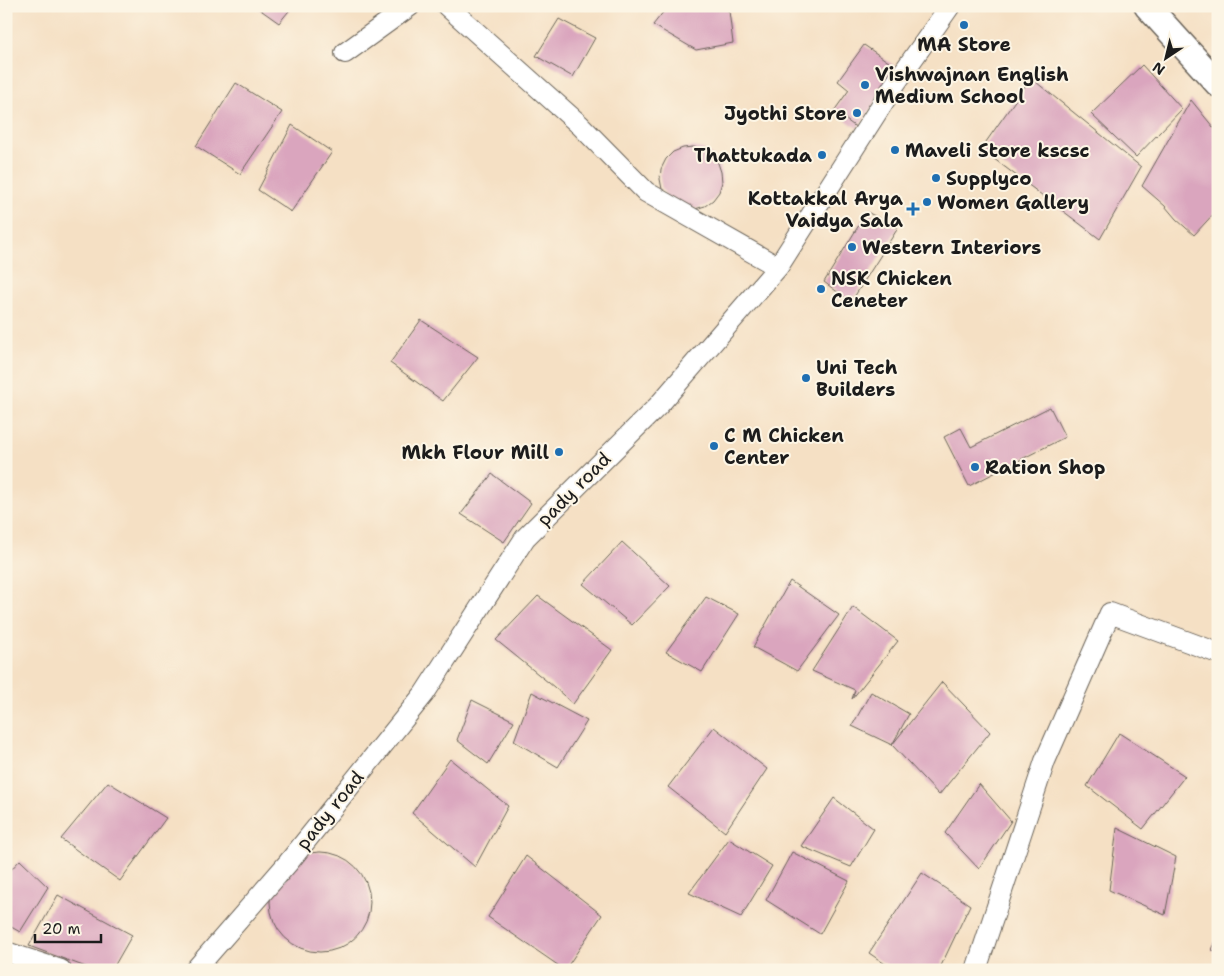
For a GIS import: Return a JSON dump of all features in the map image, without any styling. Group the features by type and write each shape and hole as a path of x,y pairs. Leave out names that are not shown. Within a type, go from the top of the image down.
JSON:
{"street":[{"path":"345,53 410,6"},
{"path":"447,6 580,125 646,192 778,267"},
{"name":"pady road","path":"195,970 288,863 424,694 525,538 658,406 778,267 895,84 950,6"},
{"path":"1147,6 1218,84"},
{"path":"976,970 1046,761 1110,613 1218,653"},
{"path":"6,952 61,970"}],"building":[{"path":"255,6 293,6 279,23"},
{"path":"668,6 722,6 729,11 733,43 696,50 653,25"},
{"path":"559,19 595,38 573,77 536,56"},
{"name":"Vishwajnan English Medium School","path":"864,45 899,69 857,128 834,111 849,90 838,81"},
{"path":"1142,65 1182,109 1136,157 1091,114"},
{"path":"1031,78 1141,167 1100,239 981,149"},
{"path":"236,83 282,112 240,174 196,146"},
{"path":"1191,100 1218,133 1218,209 1194,235 1142,186"},
{"path":"292,125 332,152 291,212 258,190"},
{"path":"693,147 703,149 718,163 722,182 719,192 713,200 705,206 695,209 667,198 662,189 660,179 661,169 666,159 673,152"},
{"path":"867,212 898,228 851,302 824,282"},
{"path":"421,320 478,357 443,401 390,363"},
{"path":"1050,407 1065,437 969,486 944,437 961,428 971,447"},
{"path":"492,474 531,503 504,542 461,514"},
{"path":"622,542 670,586 632,625 583,584"},
{"path":"790,581 839,615 797,671 753,647"},
{"path":"538,596 612,650 573,704 496,640"},
{"path":"706,597 739,614 702,672 666,652"},
{"path":"853,607 898,641 852,699 855,690 812,671"},
{"path":"942,682 990,732 939,795 892,745"},
{"path":"532,692 587,721 558,767 514,741"},
{"path":"871,692 909,714 892,745 852,726"},
{"path":"472,700 514,721 488,764 457,740"},
{"path":"714,727 767,769 725,832 668,787"},
{"path":"1119,733 1185,776 1143,829 1087,786"},
{"path":"450,759 508,806 475,867 412,813"},
{"path":"108,782 166,818 120,881 61,839"},
{"path":"979,784 1011,821 979,869 945,833"},
{"path":"834,798 874,829 851,867 801,846"},
{"path":"1117,828 1176,857 1165,915 1109,890"},
{"path":"729,839 772,866 741,917 689,893"},
{"path":"320,852 339,856 355,867 366,883 370,902 366,921 355,937 339,948 320,952 301,948 285,937 274,921 270,902 274,883 285,867 301,856"},
{"path":"792,852 849,881 820,934 766,900"},
{"path":"526,856 602,915 565,970 488,917"},
{"path":"20,860 48,887 20,932 6,924 6,875"},
{"path":"922,873 970,905 939,970 894,970 869,953"},
{"path":"58,895 132,935 112,970 94,970 29,946"},
{"path":"1218,936 1218,952 1212,950"}],"place":[{"name":"MA Store","path":"964,25"},
{"name":"Vishwajnan English Medium School","path":"865,85"},
{"name":"Jyothi Store","path":"857,113"},
{"name":"Maveli Store kscsc","path":"895,150"},
{"name":"Thattukada","path":"822,155"},
{"name":"Supplyco","path":"936,178"},
{"name":"Women Gallery","path":"927,202"},
{"name":"Kottakkal Arya Vaidya Sala","path":"913,209"},
{"name":"Western Interiors","path":"852,247"},
{"name":"NSK Chicken Ceneter","path":"821,289"},
{"name":"Uni Tech Builders","path":"806,378"},
{"name":"C M Chicken Center","path":"714,446"},
{"name":"Mkh Flour Mill","path":"559,452"},
{"name":"Ration Shop","path":"975,467"}]}
